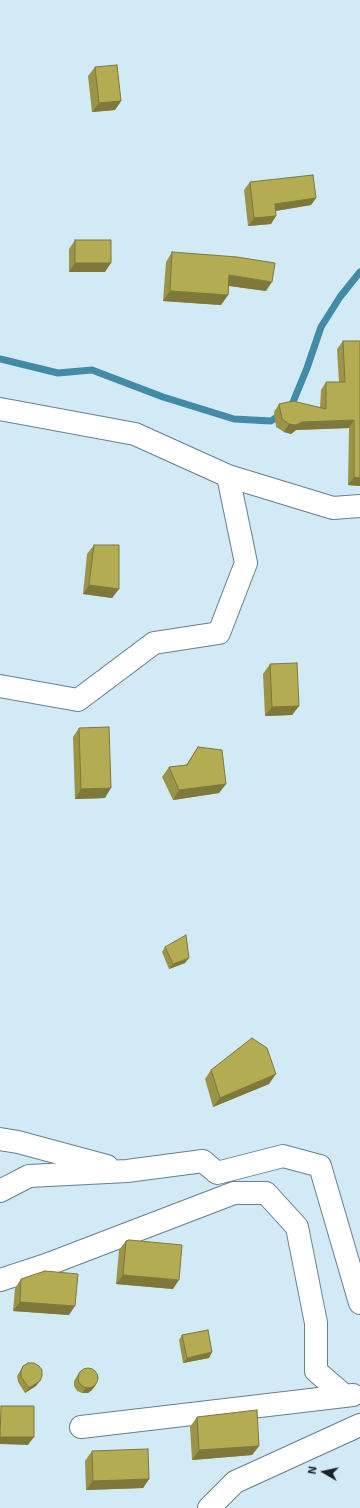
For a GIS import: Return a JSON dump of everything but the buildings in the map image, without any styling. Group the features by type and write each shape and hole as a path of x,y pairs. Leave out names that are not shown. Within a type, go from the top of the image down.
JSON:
{"street":[{"path":"0,409 135,434 228,476 332,508 360,506"},
{"path":"0,686 78,700 154,643 219,633 246,563 228,476"},
{"path":"0,1139 18,1142 127,1171"},
{"path":"0,1191 29,1176 127,1171 204,1161 217,1174 283,1156 320,1166 360,1303"},
{"path":"0,1280 53,1262 234,1193 266,1193 296,1227 316,1322 316,1372 352,1395"},
{"path":"81,1426 352,1395"},
{"path":"209,1508 235,1482 360,1426"}],"waterway":[{"path":"0,359 58,373 92,370 163,397 234,419 271,421 291,407 307,368 321,327 340,297 360,272"}]}
